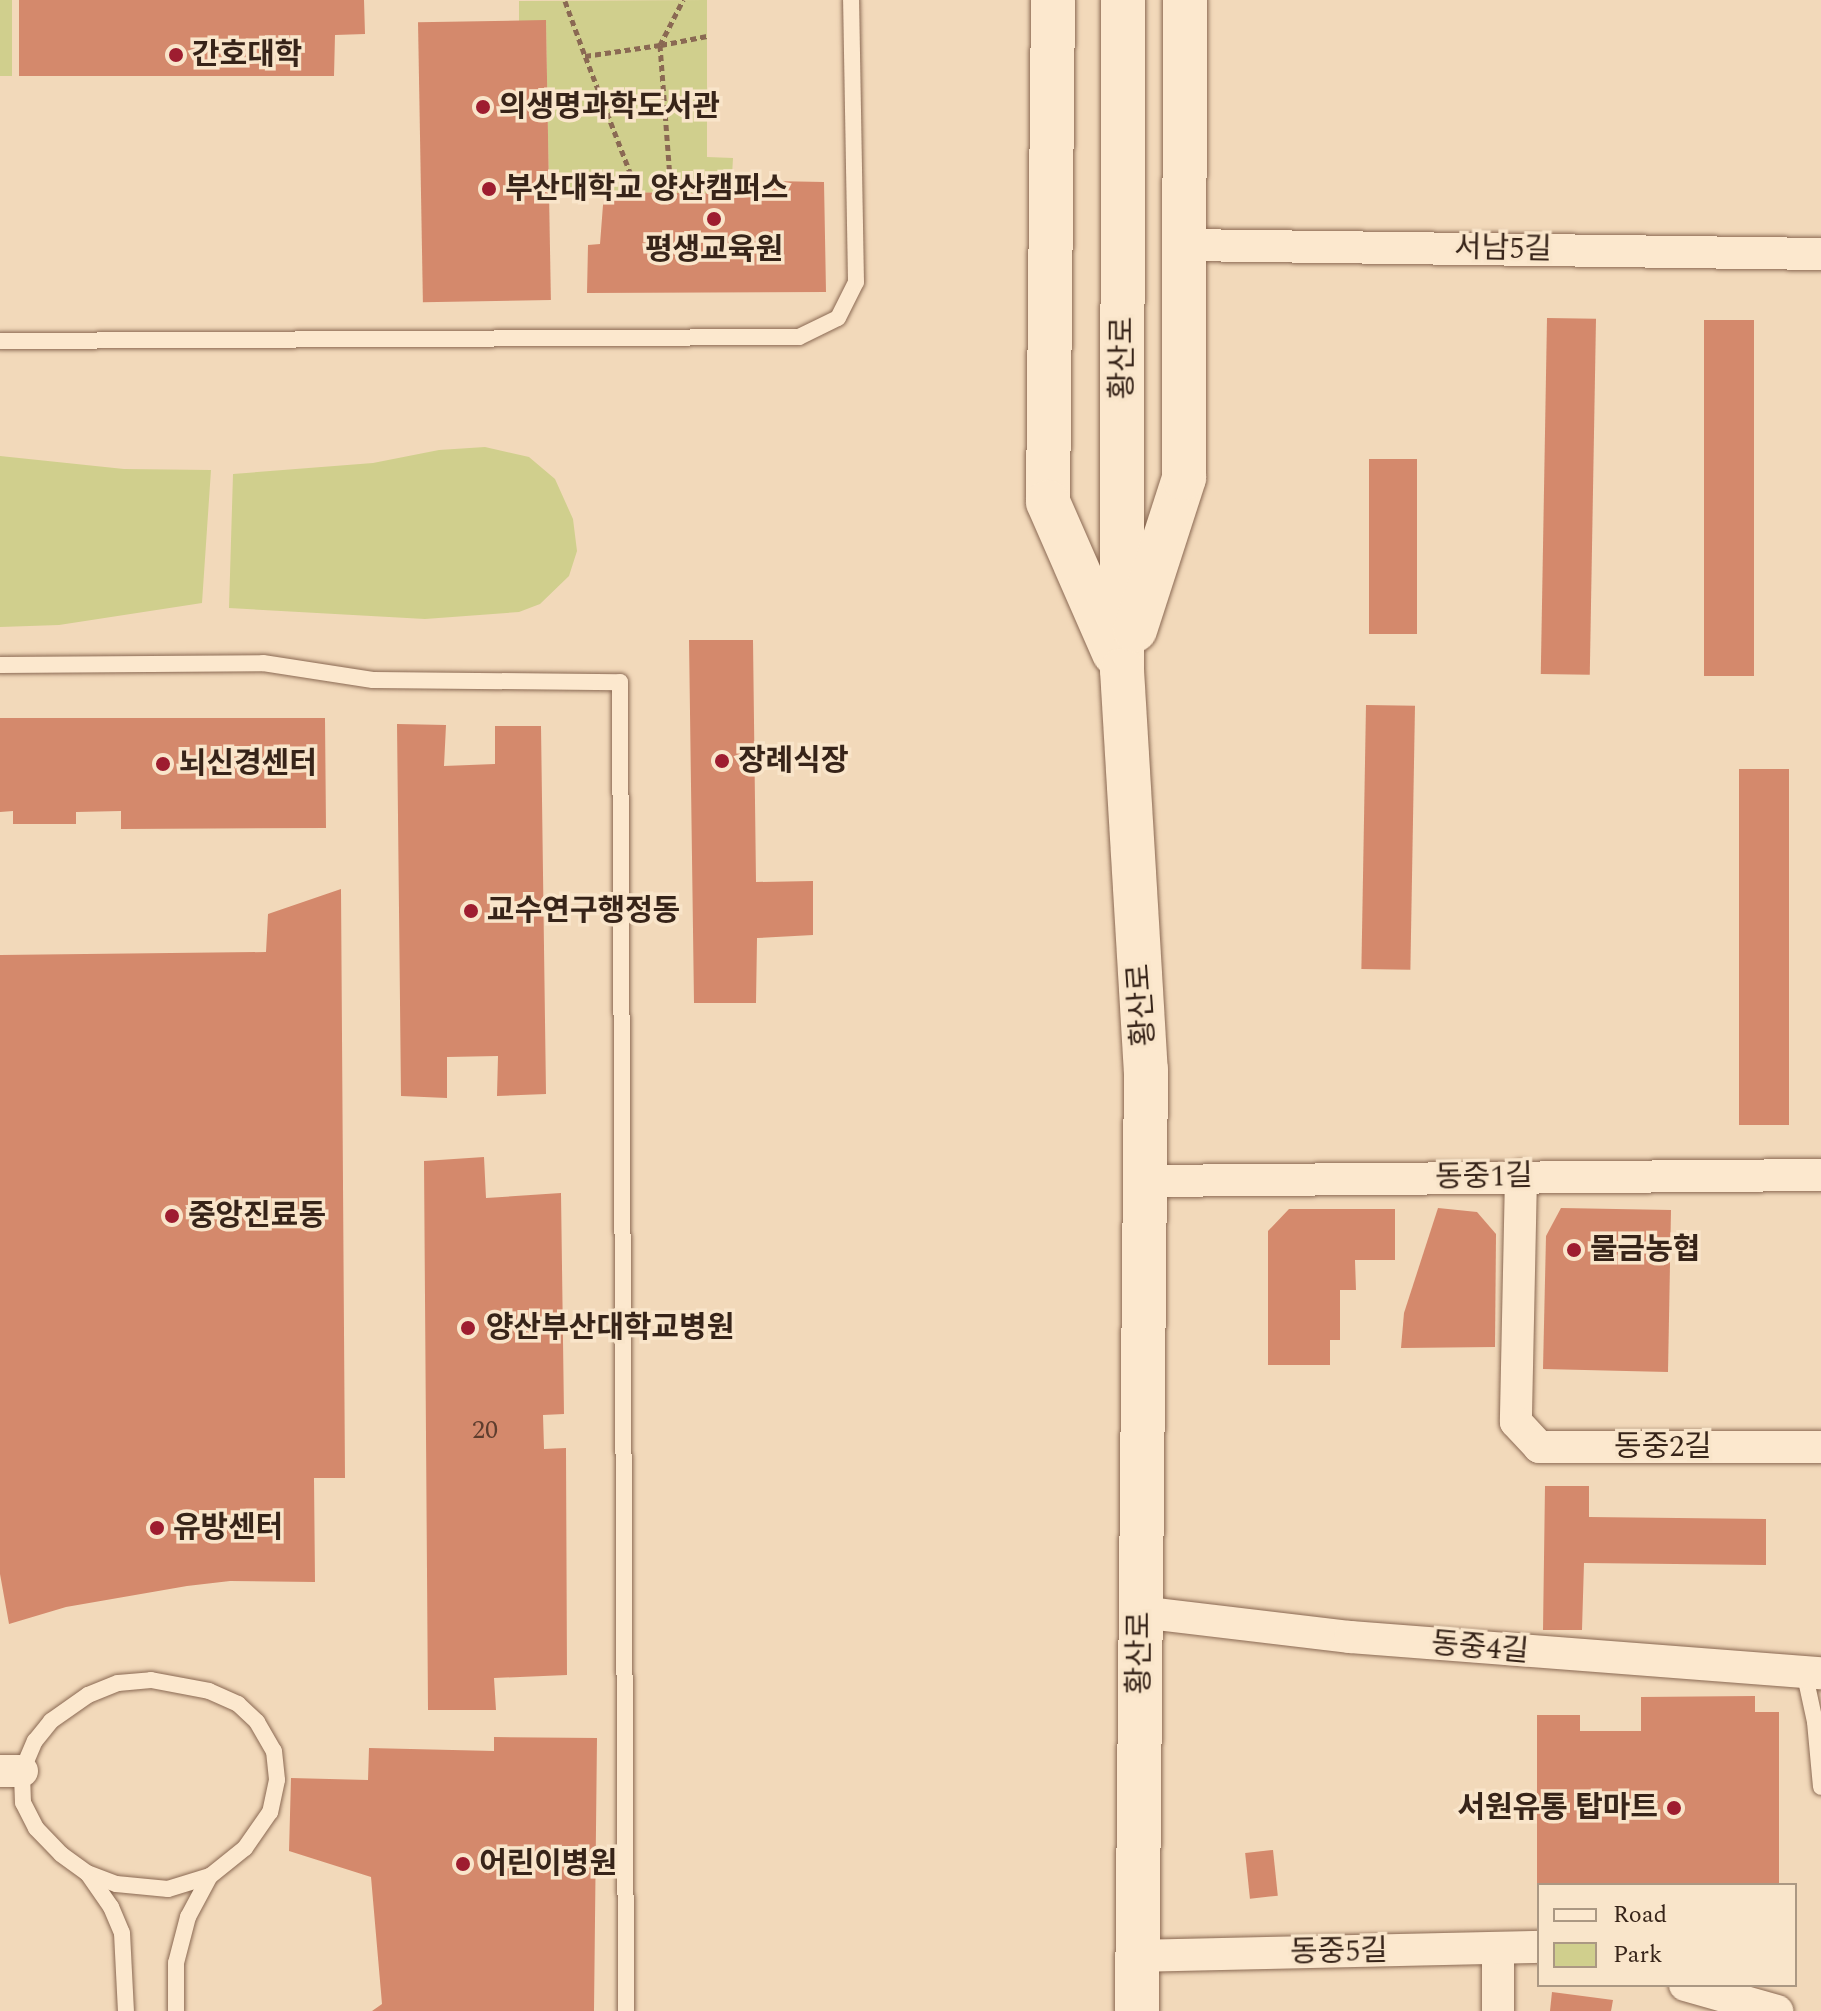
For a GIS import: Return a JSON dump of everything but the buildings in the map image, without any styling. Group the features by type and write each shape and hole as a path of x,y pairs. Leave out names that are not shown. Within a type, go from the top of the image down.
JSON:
{"main road":[{"path":"1053,0 1048,502 1122,670"},
{"name":"황산로","path":"1123,0 1122,670 1146,1069 1147,1181 1137,2011"},
{"path":"1122,670 1184,478 1185,0"}],"street":[{"name":"서남5길","path":"1185,245 1821,254"},
{"name":"동중1길","path":"1147,1181 1821,1175"},
{"name":"동중2길","path":"1521,1176 1516,1422 1539,1447 1821,1447"},
{"name":"동중4길","path":"1140,1612 1350,1637 1813,1672"},
{"name":"동중5길","path":"1138,1956 1537,1947"},
{"path":"1498,1948 1498,2011"},
{"path":"1689,1987 1716,2002 1777,2011"}],"lane":[{"path":"0,341 799,337 838,318 856,282 851,0"},
{"path":"0,665 263,663 373,680 620,682 626,2011"},
{"path":"1813,1672 1821,1787"},
{"path":"151,1680 182,1683 238,1704 257,1722 274,1751 275,1798 259,1832 245,1848 210,1876 168,1889 147,1889 116,1884 87,1873 61,1854 36,1828 11,1771 51,1721 88,1695 118,1683 151,1680"},
{"path":"87,1873 111,1907 122,1933 126,2011"},
{"path":"176,2011 176,1963 188,1917 210,1876"}],"path":[{"path":"671,193 660,45 683,0"},
{"path":"565,1 638,193"},
{"path":"585,56 707,36"}],"green space":[{"path":"0,0 12,0 12,76 0,76"},
{"path":"707,0 707,157 733,158 731,194 549,191 546,21 519,21 519,1"},
{"path":"485,447 529,457 555,479 573,519 577,551 569,576 540,604 519,612 425,619 229,608 233,474 373,463 439,450"},
{"path":"0,456 124,469 211,470 202,603 59,625 0,627"}],"place":[{"name":"간호대학","path":"176,55"},
{"name":"의생명과학도서관","path":"483,107"},
{"name":"부산대학교 양산캠퍼스","path":"489,189"},
{"name":"평생교육원","path":"714,219"},
{"name":"장례식장","path":"722,761"},
{"name":"뇌신경센터","path":"163,764"},
{"name":"교수연구행정동","path":"471,911"},
{"name":"중앙진료동","path":"172,1216"},
{"name":"물금농협","path":"1574,1250"},
{"name":"양산부산대학교병원","path":"468,1328"},
{"name":"유방센터","path":"157,1528"},
{"name":"서원유통 탑마트","path":"1674,1808"},
{"name":"어린이병원","path":"463,1864"}]}
